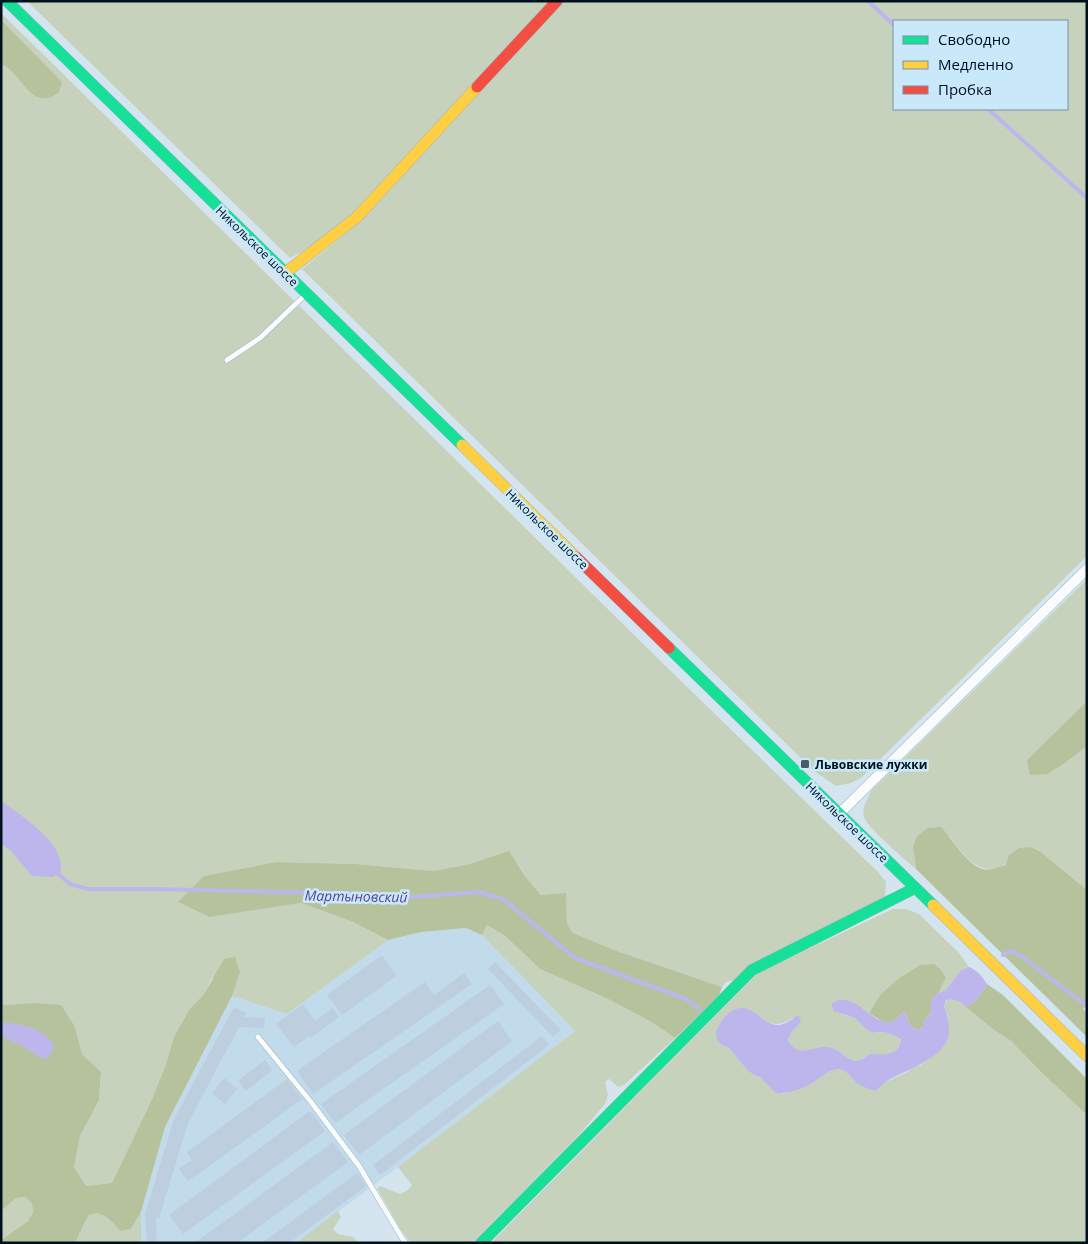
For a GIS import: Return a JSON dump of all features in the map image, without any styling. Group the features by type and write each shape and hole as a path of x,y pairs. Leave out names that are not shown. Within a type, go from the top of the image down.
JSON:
{"main road":[{"name":"Никольское шоссе","path":"7,1 1087,1056"},
{"path":"285,273 357,217 557,1"},
{"path":"481,1243 752,970 915,888"}],"street":[{"path":"839,814 1087,569"}],"lane":[{"path":"227,360 260,338 306,294"},
{"path":"258,1037 312,1102 359,1166 406,1243"}],"shaded area":[{"path":"1,801 26,819 51,842 57,850 61,871 53,877 32,876 11,851 1,843"},
{"path":"466,928 482,935 575,1031 296,1243 141,1243 141,1212 165,1127 232,996 287,1014 388,940 421,932"},
{"path":"969,967 980,974 987,984 978,997 966,1007 957,1000 946,1000 944,1007 948,1016 949,1030 943,1047 927,1060 890,1079 875,1091 857,1083 845,1071 836,1069 801,1088 789,1092 776,1093 761,1078 748,1071 729,1048 717,1040 716,1032 723,1018 732,1011 742,1008 753,1011 767,1022 778,1025 787,1023 799,1015 801,1022 791,1033 788,1040 797,1049 806,1050 828,1047 856,1061 862,1060 870,1054 890,1053 897,1049 901,1039 887,1033 873,1033 855,1018 834,1011 831,1004 839,1000 850,1001 881,1021 886,1022 893,1022 904,1011 910,1025 917,1030 924,1027 925,1019 931,1013 932,998 946,990 961,970"},
{"path":"1,1022 23,1025 37,1030 54,1045 52,1051 46,1059 1,1036"}],"green space":[{"path":"27,1 552,1 354,213 307,249 290,258"},
{"path":"564,1 1087,1 1087,556 861,778 851,783 836,786 814,771 302,269 360,222"},
{"path":"1,13 878,872 886,882 885,898 732,981 726,982 722,987 617,951 573,933 567,924 566,893 541,895 524,875 509,852 470,864 433,871 356,864 276,862 204,876 210,917 301,903 353,922 388,940 287,1014 232,996 240,972 212,978 204,994 189,1010 174,1037 165,1067 152,1099 112,1183 86,1186 74,1167 80,1136 99,1100 101,1072 82,1054 75,1027 34,1003 1,1004"},
{"path":"1,20 62,82 59,92 48,98 34,95 13,72 1,64"},
{"path":"1087,579 1087,701 1027,760 1075,755 1087,746 1087,890 1041,852 1031,847 1005,865 987,869 980,867 966,857 949,836 913,847 916,869 879,836 864,817 863,810 871,791"},
{"path":"1087,701 1087,746 1047,774 1030,775 1027,760"},
{"path":"941,827 977,867 988,870 1006,865 1009,855 1019,848 1031,847 1041,852 1087,890 1087,1007 1083,1008 1087,1014 1087,1037 916,869 913,847 917,836 928,828"},
{"path":"509,851 524,875 541,895 566,893 567,924 573,933 617,951 722,987 719,995 675,1038 653,1023 608,999 540,969 504,935 487,925 482,935 466,928 421,932 388,940 353,922 301,903 210,917 178,902 204,876 276,862 356,864 433,871 470,864"},
{"path":"893,909 906,909 919,914 959,953 969,967 961,970 946,990 938,993 946,978 880,995 869,1013 862,1008 841,1014 855,1018 873,1033 887,1033 901,1039 900,1045 894,1052 885,1055 870,1054 862,1060 856,1061 828,1047 806,1050 797,1049 788,1040 791,1033 801,1022 792,1018 780,1024 774,1024 764,1020 748,1009 732,1011 720,1023 722,1045 729,1048 748,1071 783,1094 809,1085 830,1070 839,1068 844,1070 855,1082 886,1082 913,1067 921,1065 927,1060 948,1022 948,1015 944,1007 947,1000 954,999 960,1001 994,1030 1011,1041 1087,1115 1087,1243 491,1243 759,972"},
{"path":"487,925 504,935 540,969 608,999 653,1023 675,1038 624,1085 618,1087 609,1079 605,1082 608,1095 605,1104 579,1135 472,1243 411,1243 401,1230 377,1188 380,1186 400,1194 408,1190 412,1185 398,1167 575,1031 482,935"},
{"path":"235,957 240,972 232,996 165,1127 141,1212 131,1229 121,1231 108,1218 98,1213 89,1215 75,1243 1,1243 1,1240 28,1221 33,1213 32,1204 26,1197 16,1198 1,1211 1,1004 34,1003 61,1005 75,1027 82,1054 101,1072 99,1100 80,1136 74,1167 86,1186 112,1183 152,1099 165,1067 174,1037 189,1010 204,994 224,959"},
{"path":"934,964 946,978 938,993 932,998 931,1013 925,1019 924,1027 917,1030 910,1025 904,1011 893,1022 883,1022 869,1013 880,995 898,979 920,965"},
{"path":"987,984 1003,995 1087,1079 1087,1115 1011,1041 966,1007 978,997"},
{"path":"26,1197 32,1204 33,1214 28,1221 1,1240 1,1211 16,1198"},
{"path":"338,1211 341,1217 333,1229 338,1234 353,1237 359,1243 296,1243"},
{"path":"141,1212 141,1243 75,1243 89,1215 98,1213 108,1218 122,1231 131,1229"}],"building":[{"path":"382,955 396,976 342,1015 327,995"},
{"path":"495,962 561,1030 553,1037 488,969"},
{"path":"464,973 472,984 313,1094 297,1071 425,982 434,995"},
{"path":"490,985 504,1004 335,1123 321,1104"},
{"path":"303,1004 315,1021 333,1008 339,1017 311,1038 309,1036 294,1047 276,1024"},
{"path":"234,1007 246,1013 244,1017 265,1018 264,1028 239,1027 188,1123 159,1218 156,1217 157,1243 147,1243 145,1214 174,1119"},
{"path":"498,1021 512,1041 359,1155 344,1135"},
{"path":"542,1036 549,1045 380,1175 373,1165"},
{"path":"265,1060 272,1070 246,1091 238,1081"},
{"path":"224,1078 237,1089 225,1104 212,1093"},
{"path":"287,1079 302,1099 188,1181 179,1169 192,1160 187,1152"},
{"path":"310,1111 325,1131 183,1234 169,1215"},
{"path":"333,1142 348,1162 237,1243 195,1243"},
{"path":"357,1173 366,1186 289,1243 262,1243"}],"waterway":[{"path":"868,1 893,24"},
{"path":"989,110 1087,198"},
{"name":"Мартыновский","path":"55,871 70,884 88,889 377,894 413,897 479,892 503,899 575,958 686,999 699,1009"},
{"name":"Мартыновский","path":"1003,955 1009,951 1017,953 1087,1006"}],"traffic: fast":[{"path":"7,1 462,445"},
{"path":"669,648 933,905"},
{"path":"481,1243 752,970 915,888"}],"traffic: slow":[{"path":"285,273 357,217 477,87"},
{"path":"462,445 576,557"},
{"path":"933,905 1087,1056"}],"traffic: jam":[{"path":"477,87 557,1"},
{"path":"576,557 669,648"}],"place":[{"name":"Львовские лужки","path":"805,764"}]}
